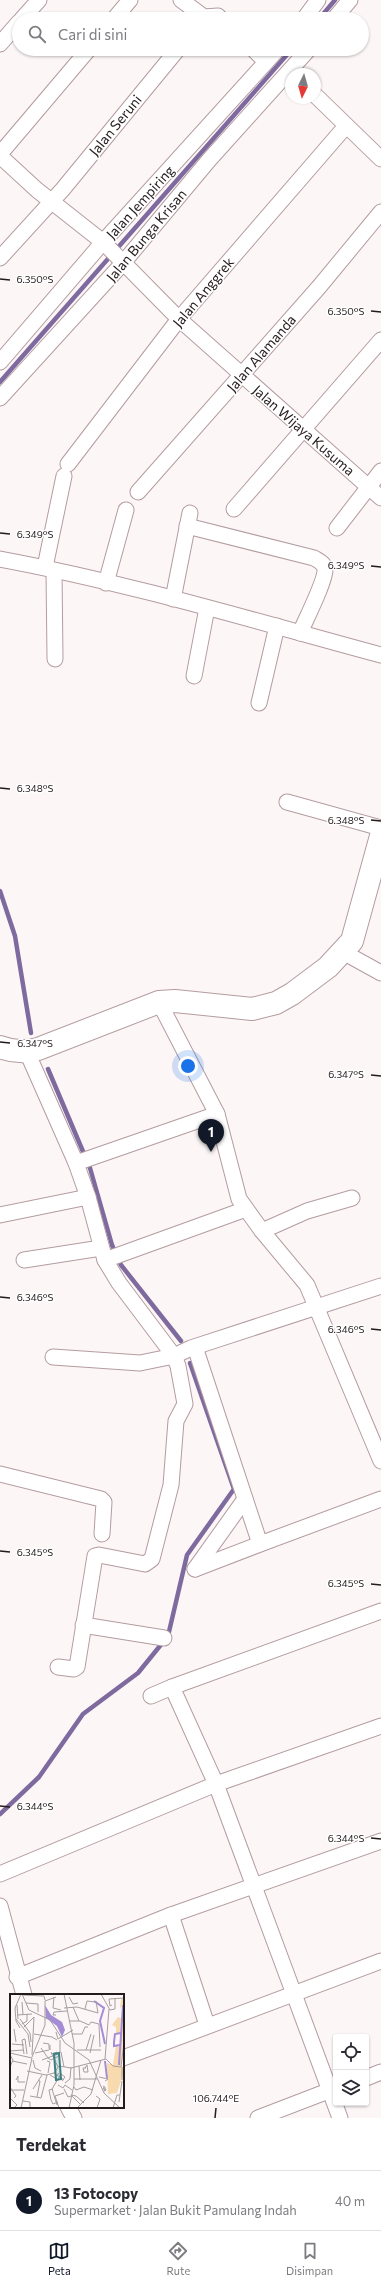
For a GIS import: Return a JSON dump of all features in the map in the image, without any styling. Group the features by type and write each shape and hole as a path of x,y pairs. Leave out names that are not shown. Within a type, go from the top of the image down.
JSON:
{"main road":[{"path":"0,1047 13,1051 27,1052 159,1002 175,1001 245,1009 267,1006 292,994 343,952 352,941 381,836"}],"street":[{"path":"28,12 39,0"},
{"path":"120,12 130,0"},
{"path":"181,0 196,12"},
{"path":"309,12 318,0"},
{"path":"340,12 350,0"},
{"path":"0,44 12,30"},
{"path":"0,155 83,56"},
{"name":"Jalan Seruni","path":"0,258 52,201 172,56"},
{"path":"260,56 266,62"},
{"name":"Jalan Jempiring","path":"0,155 52,201 104,242 272,56"},
{"name":"Jalan Bunga Krisan","path":"295,68 304,56"},
{"name":"Jalan Bunga Krisan","path":"0,398 123,263 209,160 285,79"},
{"path":"321,101 381,159"},
{"name":"Jalan Anggrek","path":"49,569 66,470 179,319 346,126"},
{"name":"Jalan Alamanda","path":"138,492 241,376 381,212"},
{"path":"0,362 104,242"},
{"name":"Jalan Wijaya Kusuma","path":"104,242 179,319 241,376 381,498"},
{"path":"234,509 302,428 381,340"},
{"path":"337,528 381,471"},
{"path":"106,583 126,510"},
{"path":"173,598 189,520 314,558 322,564 325,568 324,578 300,633"},
{"path":"0,559 173,598 381,655"},
{"path":"49,569 55,659"},
{"path":"194,676 207,608"},
{"path":"259,702 277,626"},
{"path":"286,802 381,828"},
{"path":"343,952 381,972"},
{"path":"159,1002 217,1114 239,1199 262,1231 307,1285 318,1307 381,1461"},
{"path":"27,1052 83,1160 88,1197 106,1255 119,1283 174,1356 178,1366 185,1404 176,1421 172,1485 152,1559 145,1564 99,1555 95,1556 77,1667 74,1669 58,1667"},
{"path":"83,1160 217,1114"},
{"path":"0,1215 88,1197"},
{"path":"262,1231 307,1211 352,1198"},
{"path":"24,1260 106,1255 129,1250 246,1209"},
{"path":"53,1357 140,1363 174,1356 195,1347 381,1286"},
{"path":"195,1347 260,1544"},
{"path":"0,1474 101,1499 104,1502 102,1534"},
{"path":"245,1499 195,1569 381,1499"},
{"path":"151,1696 381,1611"},
{"path":"83,1625 164,1638"},
{"path":"172,1687 216,1784 294,1992 333,2089 258,2118"},
{"path":"0,1874 216,1784 381,1726"},
{"path":"17,1977 171,1915 381,1841"},
{"path":"0,1906 17,1977 24,1994"},
{"path":"171,1915 207,2026"},
{"path":"124,2058 294,1992 381,1961"},
{"path":"369,2077 381,2072"},
{"path":"337,2106 340,2118"},
{"path":"69,2108 74,2118"}],"waterway":[{"path":"325,12 335,0"},
{"path":"0,382 286,56"},
{"path":"0,891 15,936 31,1033"},
{"path":"48,1069 90,1168 112,1245 121,1265 181,1341"},
{"path":"0,1814 39,1777 83,1714 138,1673 168,1636 187,1555 234,1489 190,1363"}],"place":[{"name":"13 Fotocopy","path":"211,1152"}]}
